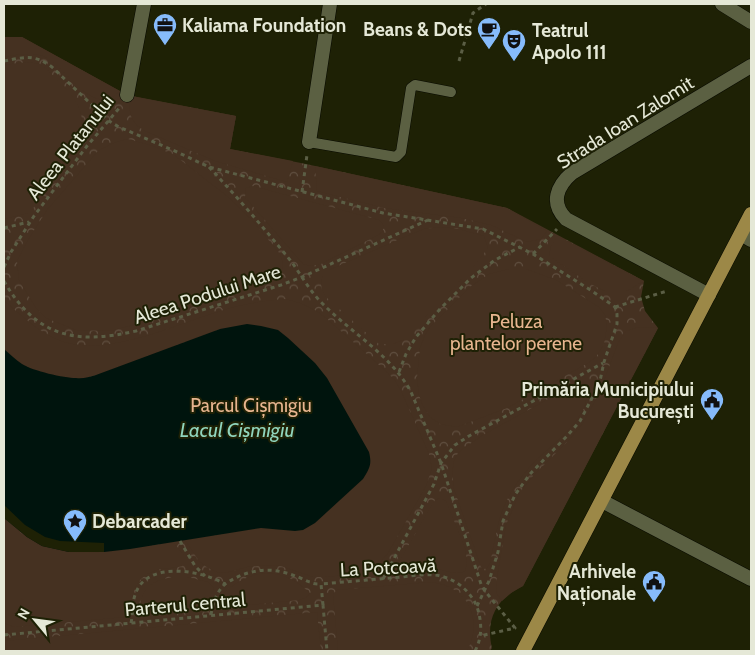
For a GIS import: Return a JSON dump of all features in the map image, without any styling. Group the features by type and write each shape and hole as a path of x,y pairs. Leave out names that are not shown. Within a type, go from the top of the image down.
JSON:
{"main road":[{"path":"523,651 709,295 746,237 751,214"}],"street":[{"path":"127,95 144,4"},
{"path":"309,142 330,4"},
{"path":"722,4 751,22"},
{"name":"Strada Ioan Zalomit","path":"566,219 560,213 557,198 564,180 572,173 751,66"},
{"path":"566,219 709,295"},
{"path":"602,501 751,579"}],"lane":[{"path":"309,142 396,157 401,152 412,88 415,85 451,92"}],"path":[{"path":"459,61 473,13 486,4"},
{"path":"4,61 27,58 36,58 43,61 52,67 109,121 209,167 383,213 483,229 533,254 615,307 618,314 617,324 604,362 600,381 580,421 530,474 515,495 503,521 498,552 489,581 477,606 481,626 475,651"},
{"name":"Aleea Platanului","path":"4,267 30,222 87,146 120,108 127,95"},
{"path":"302,192 309,142"},
{"path":"209,167 288,258 317,298 382,356 398,372 411,392 441,463 477,572 485,590 515,628 480,636"},
{"path":"533,254 566,219"},
{"name":"Aleea Podului Mare","path":"4,281 21,305 42,324 56,331 74,336 100,338 136,331 282,285 429,220"},
{"path":"4,228 30,222"},
{"path":"398,372 416,337 458,290 495,260 520,247"},
{"path":"615,307 687,284"},
{"path":"383,579 434,484 441,463 455,445 604,362"},
{"path":"180,541 195,566 206,576"},
{"path":"211,615 218,591 234,578 246,573 266,569 284,572 321,584"},
{"path":"131,623 135,595 140,586 153,576 163,572 188,572 206,576 225,584"},
{"name":"La Potcoavă","path":"323,605 321,584 430,574 448,578 458,584 467,591 477,606"},
{"path":"323,605 327,651"},
{"name":"Parterul central","path":"4,634 323,605"}],"green space":[{"name":"Parcul Cișmigiu","path":"4,37 22,37 127,95 236,116 230,149 507,208 644,281 641,297 645,311 658,328 523,586 506,597 495,611 490,628 492,648 490,651 4,651"},
{"path":"4,37 22,37 120,91 111,97 101,99 92,97 51,60 43,56 28,54 4,57"},
{"path":"27,62 39,64 45,68 72,96 77,103 82,117 81,134 78,143 39,202 28,213 4,219 4,65"},
{"path":"131,96 236,116 230,149 293,161 287,182 215,161 145,131 136,124 131,116"},
{"path":"128,139 153,146 174,155 227,196 252,220 280,254 283,263 278,275 265,283 242,291 145,322 110,331 76,330 46,318 36,308 19,280 17,261 47,210 98,151"},
{"path":"315,166 507,208 547,231 541,239 527,242 491,225 461,218 384,208 317,191"},
{"path":"253,186 379,220 384,227 378,235 321,264 311,266 303,264 245,197 246,188"},
{"path":"441,227 459,229 484,236 488,248 474,266 403,340 393,344 379,344 324,294 321,283 323,276 329,270 424,229"},
{"path":"558,236 644,281 625,292 606,292 549,256 551,246"},
{"name":"Peluza plantelor perene","path":"509,269 526,269 556,280 599,307 605,315 607,326 604,344 596,357 588,363 507,408 457,427 440,424 430,417 419,395 417,378 420,348 425,335 430,327 470,287 489,274"},
{"path":"285,299 315,310 388,373 402,393 429,454 432,468 426,486 388,553 375,568 366,573 313,577 281,566 267,565 247,567 225,573 217,572 199,561 185,540 261,528 295,531 315,523 363,479 368,471 327,378 315,363 278,330 261,326 220,329 86,378 71,378 33,369 22,364 4,349 4,301 35,326 56,339 74,344 94,345 136,339 223,310 258,302"},
{"path":"639,327 658,328 523,586 502,601 497,594 496,583 506,525 520,492 583,423 603,383 618,343 626,331"},
{"path":"572,389 579,389 583,393 586,397 585,406 567,432 536,460 513,489 501,515 490,563 484,569 481,567 454,489 452,474 454,461 458,453 483,435 550,398"},
{"path":"440,498 446,501 465,548 467,563 465,571 457,573 437,569 401,569 398,567 399,562 435,500"},
{"path":"4,518 31,540 56,550 107,552 173,542 184,555 184,565 157,570 141,579 137,584 125,617 14,627 4,623"},
{"path":"258,574 273,574 285,577 299,584 310,594 299,600 228,607 221,606 219,600 226,591 241,581"},
{"path":"187,577 208,582 214,588 205,607 199,610 138,615 141,599 147,588 164,579"},
{"path":"430,582 454,590 469,606 473,616 474,627 467,651 338,651 333,594 337,590"},
{"path":"317,612 321,651 4,651 4,641"}],"water":[{"name":"Lacul Cișmigiu","path":"247,324 278,330 315,363 327,378 369,452 370,466 363,479 315,523 303,530 295,531 261,528 130,549 104,552 69,552 42,546 27,537 4,518 4,349 22,364 33,369 64,377 84,378 220,329"}],"pier":[{"path":"4,505 25,525 45,537 60,541 104,543 104,552 69,552 42,546 27,537 4,518"}],"place":[{"name":"Kaliama Foundation","path":"165,46"},
{"name":"Beans & Dots","path":"489,50"},
{"name":"Teatrul Apolo 111","path":"514,62"},
{"name":"Primăria Municipiului București","path":"712,421"},
{"name":"Debarcader","path":"75,542"},
{"name":"Arhivele Naționale","path":"654,603"}]}
